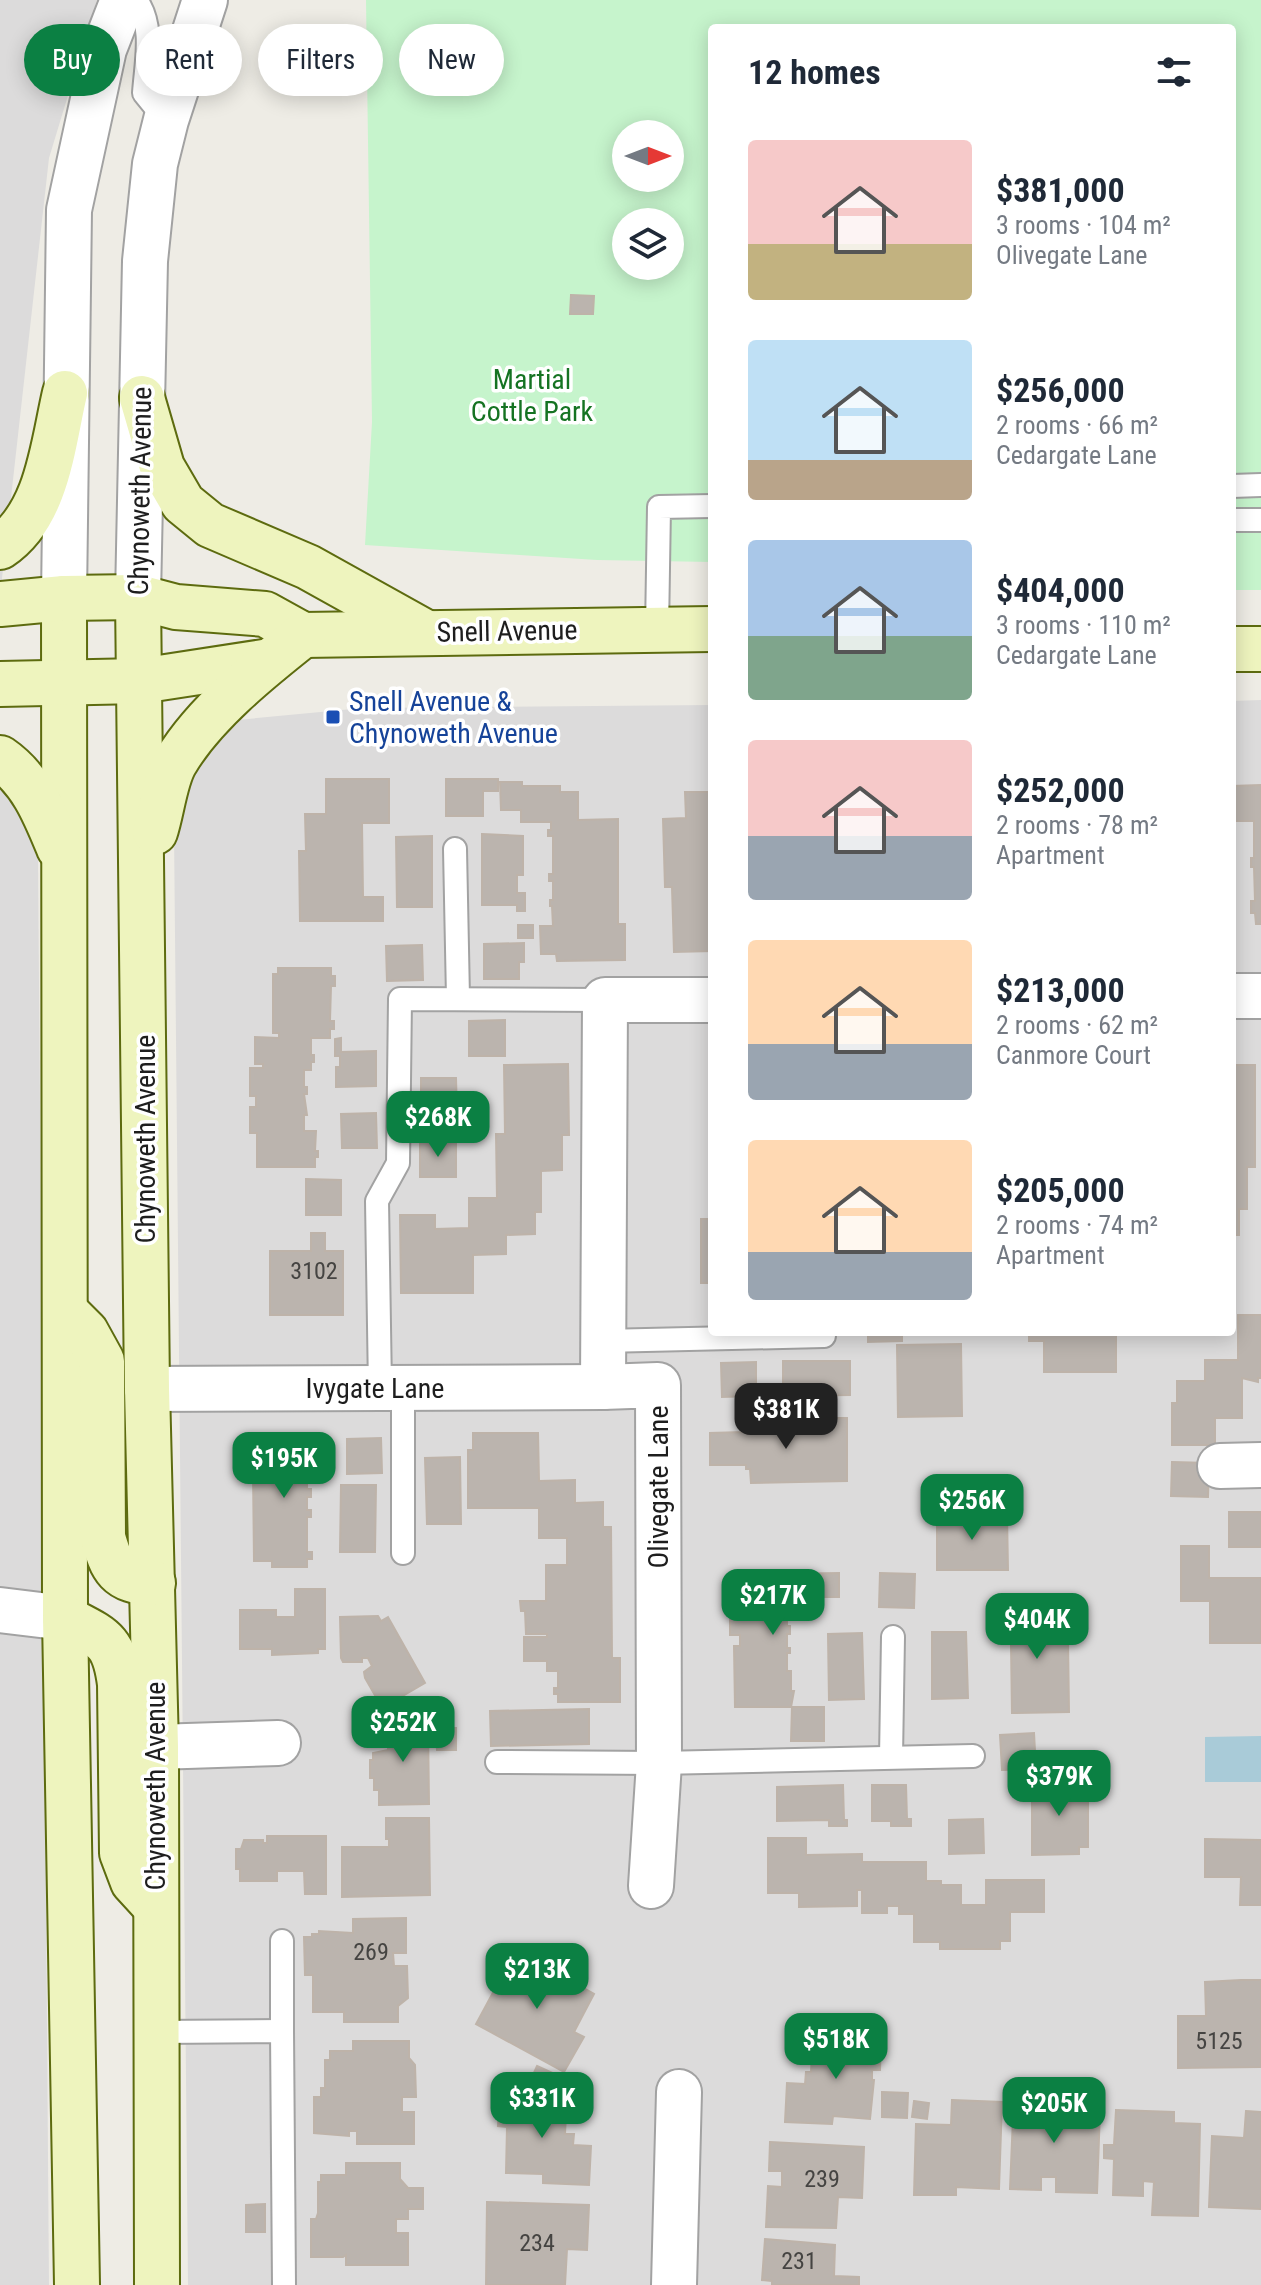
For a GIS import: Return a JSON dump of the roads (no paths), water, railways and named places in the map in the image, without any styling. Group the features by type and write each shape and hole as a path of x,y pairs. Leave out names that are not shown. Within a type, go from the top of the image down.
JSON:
{"street":[{"path":"77,2285 65,1618 65,393 69,210 104,49 123,0"},
{"name":"Chynoweth Avenue","path":"157,2285 156,1747 147,1389 138,597 142,398 145,261 155,164 205,0"},
{"path":"0,547 12,539 38,502 65,393"},
{"path":"142,398 162,467 183,503 210,525 308,567 425,632"},
{"path":"0,604 64,598 138,597 176,607 265,614 287,648 202,726 174,763 142,874"},
{"name":"Snell Avenue","path":"0,684 140,681 287,648 425,632 708,629"},
{"path":"1236,649 1261,649"},
{"path":"0,758 16,769 39,801 65,862"},
{"path":"1236,996 1261,996"},
{"path":"603,1387 605,1000 708,1000"},
{"path":"65,1311 86,1332 102,1361 103,1537 109,1561 118,1574 138,1582 153,1583"},
{"name":"Olivegate Lane","path":"603,1387 658,1385 659,1763 651,1886"},
{"name":"Ivygate Lane","path":"147,1389 603,1387"},
{"path":"0,1610 65,1618 99,1636 116,1658 120,1684 122,1853 133,1882 155,1906"},
{"path":"156,1747 278,1743"},
{"path":"674,2285 679,2092"}],"lane":[{"path":"136,0 149,35 144,93 166,120"},
{"path":"1236,486 1261,485"},
{"path":"657,630 659,507 708,506"},
{"path":"1236,520 1261,520"},
{"path":"455,849 458,998"},
{"path":"403,1553 377,1201 398,1163 400,999 605,1000"},
{"path":"603,1341 824,1336"},
{"path":"891,1757 893,1637"},
{"path":"497,1762 659,1763 973,1756"},
{"path":"282,1941 284,2285"},
{"path":"157,2032 282,2031"}],"water":[{"path":"1261,1736 1261,1782 1205,1782 1205,1737"}],"place":[{"name":"Snell Avenue & Chynoweth Avenue","path":"333,717"}],"park label":[{"name":"Martial Cottle Park","path":"532,395"}]}
